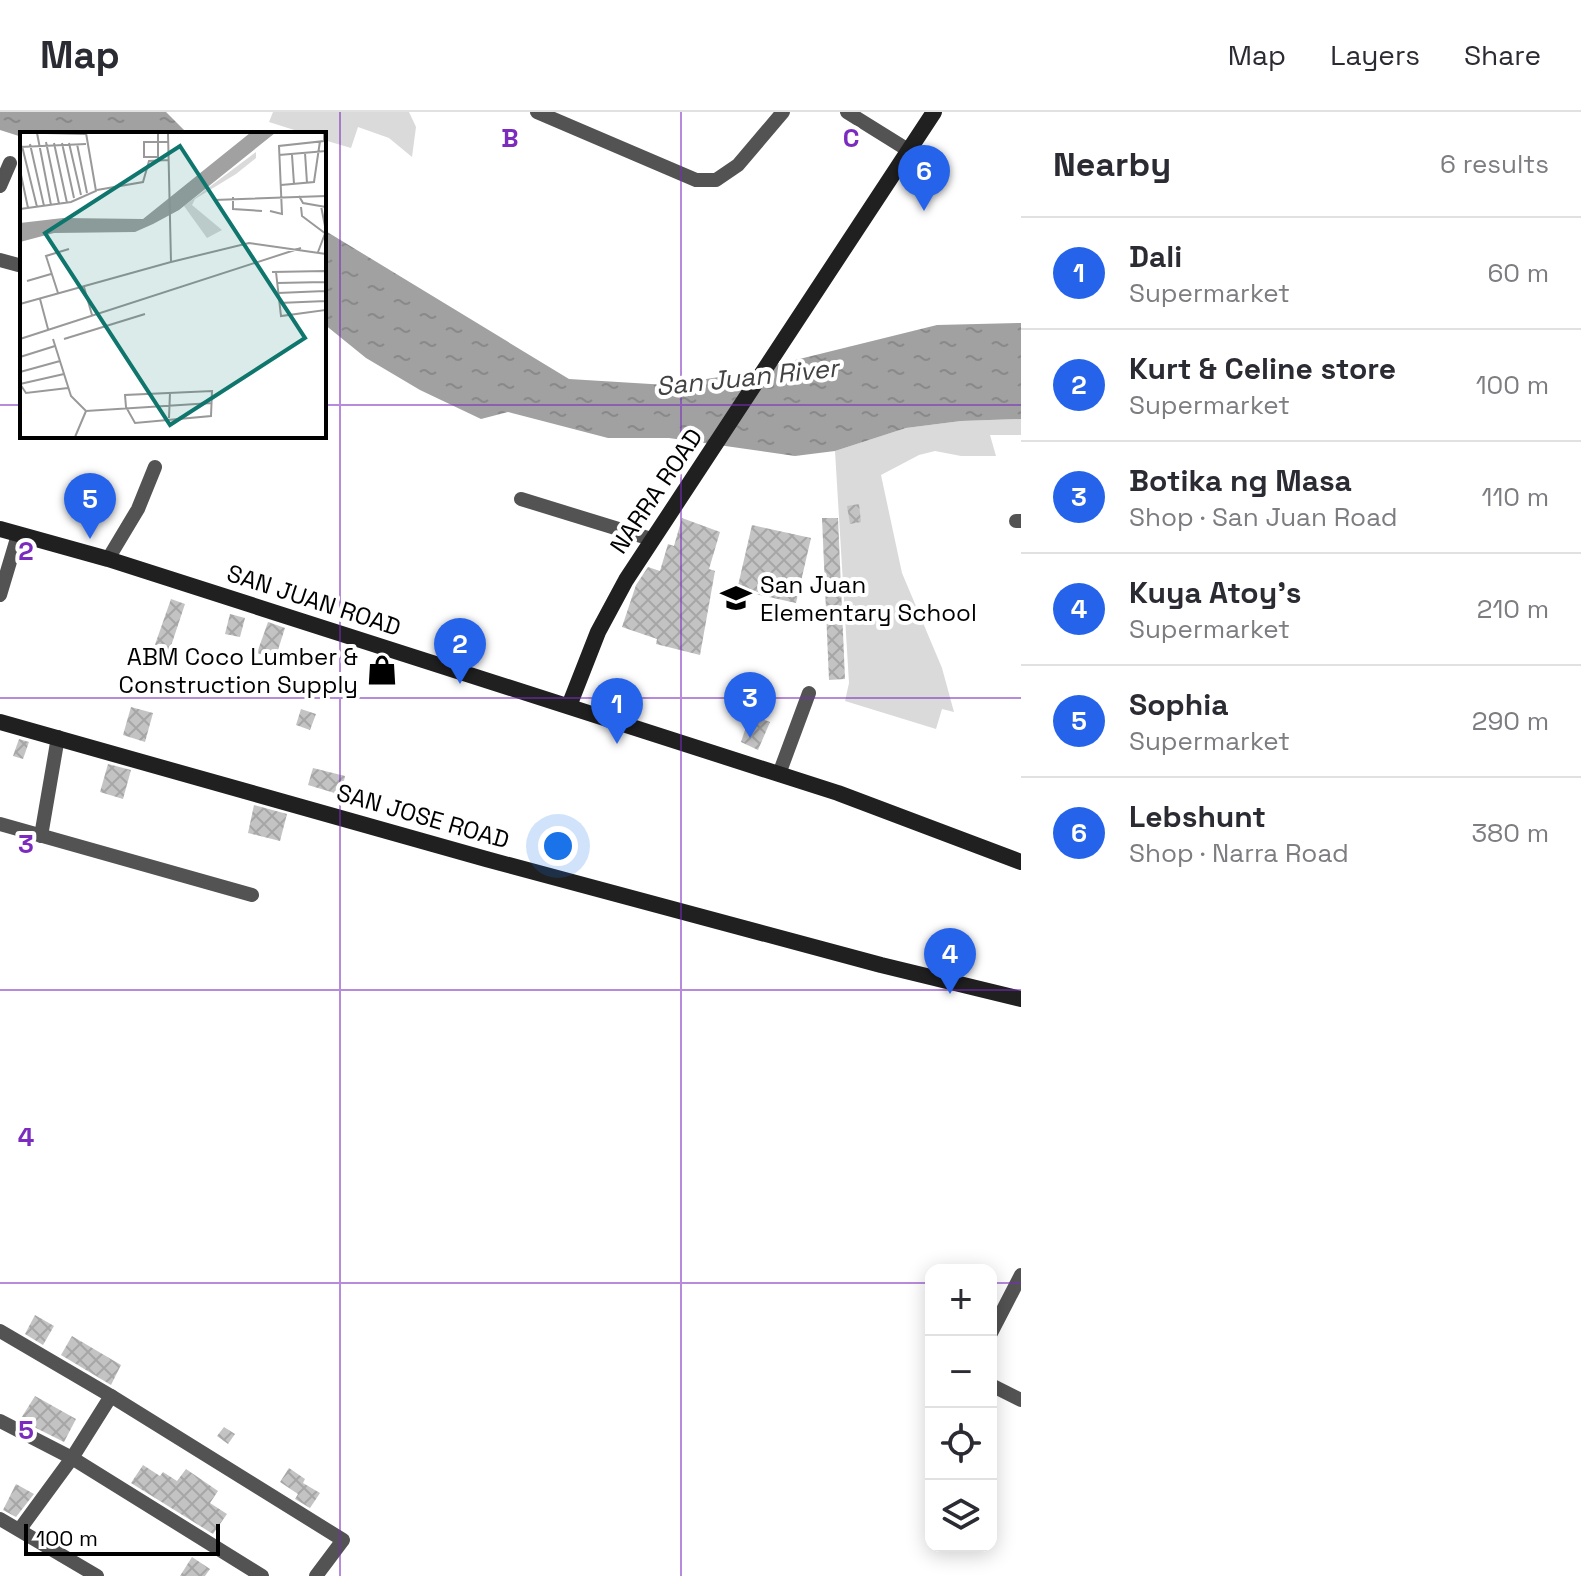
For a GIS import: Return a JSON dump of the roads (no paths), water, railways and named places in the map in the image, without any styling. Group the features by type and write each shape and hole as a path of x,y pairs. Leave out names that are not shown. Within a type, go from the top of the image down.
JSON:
{"street":[{"path":"537,112 696,180 716,180 738,165 783,112"},
{"path":"847,112 908,150"},
{"name":"NARRA ROAD","path":"569,706 610,608 651,539 696,476 934,112"},
{"path":"0,186 10,163"},
{"path":"0,260 20,265"},
{"path":"108,559 138,509 155,467"},
{"path":"521,499 651,539"},
{"name":"SAN JUAN ROAD","path":"0,529 108,559 838,793 1021,862"},
{"path":"0,595 18,535"},
{"path":"779,774 809,693"},
{"name":"SAN JOSE ROAD","path":"0,722 501,863 881,965 1021,999"},
{"path":"41,836 58,737"},
{"path":"0,824 252,895"},
{"path":"997,1325 1015,1301 1021,1275"},
{"path":"0,1331 343,1540 316,1576"},
{"path":"997,1388 1021,1400"},
{"path":"20,1529 72,1458 111,1396"},
{"path":"0,1421 72,1458 262,1576"},
{"path":"0,1519 97,1576"}],"water":[{"path":"0,112 166,112 186,132 20,132 20,136 0,130"},
{"name":"San Juan River","path":"326,231 569,379 667,385 739,374 937,325 1021,323 1021,419 961,421 906,428 835,451 795,456 669,438 608,438 508,412 481,419 420,390 366,358 326,326"}],"place":[{"name":"Lebshunt","path":"924,211"},
{"name":"Sophia","path":"90,539"},
{"name":"San Juan Elementary School","path":"736,598"},
{"name":"ABM Coco Lumber & Construction Supply","path":"382,670"},
{"name":"Kurt & Celine store","path":"460,684"},
{"name":"Botika ng Masa","path":"750,738"},
{"name":"Dali","path":"617,744"},
{"name":"Kuya Atoy's","path":"950,994"}]}
